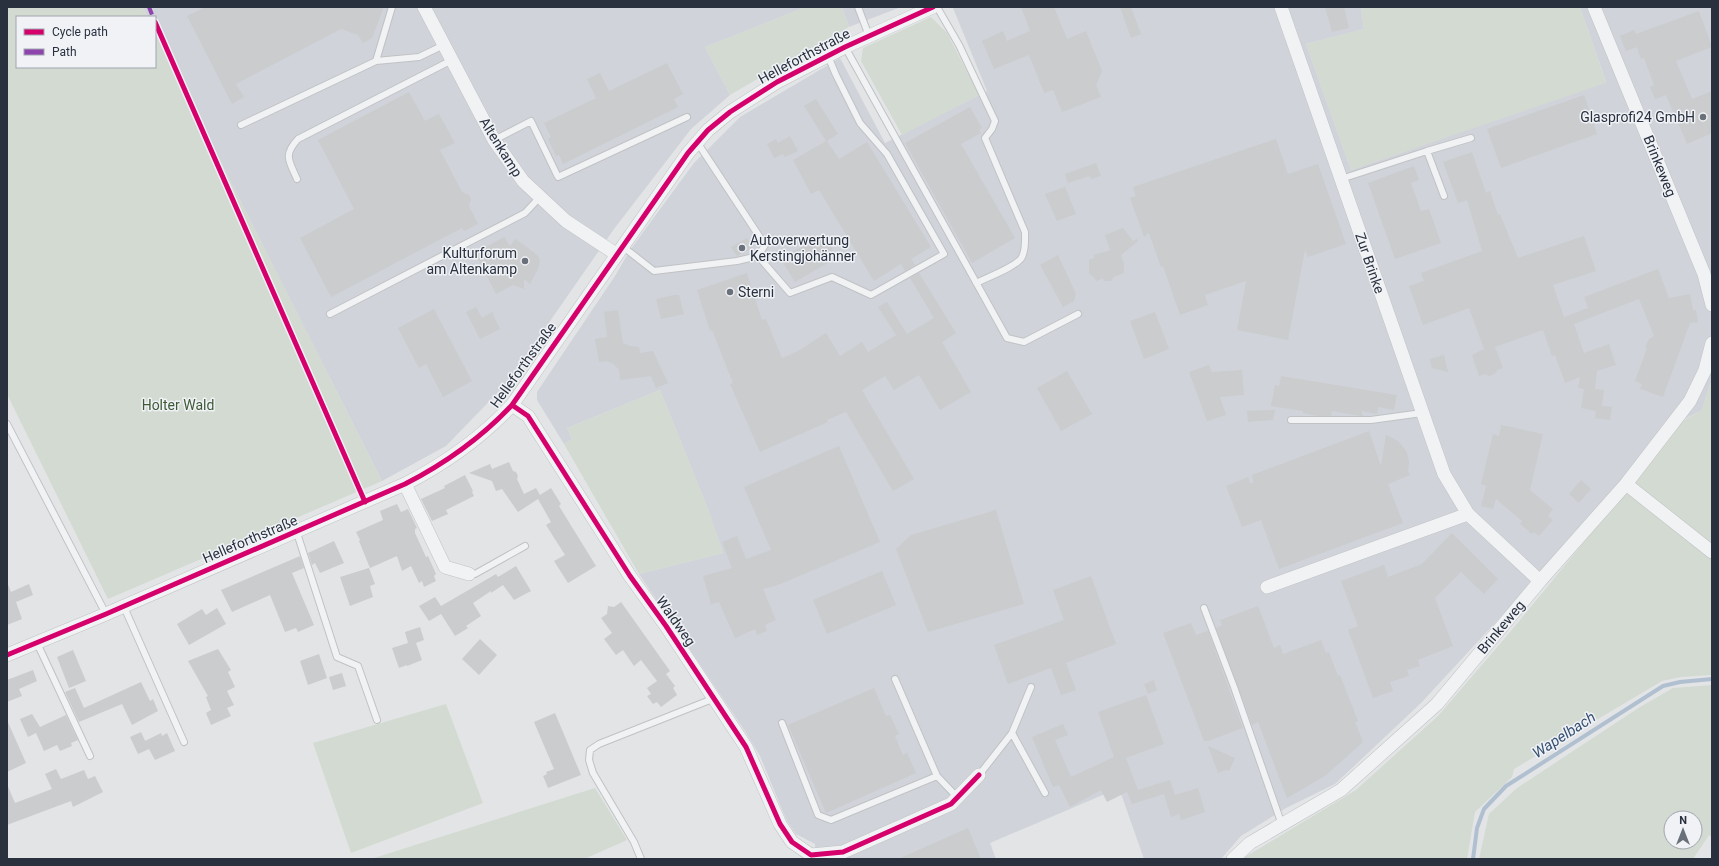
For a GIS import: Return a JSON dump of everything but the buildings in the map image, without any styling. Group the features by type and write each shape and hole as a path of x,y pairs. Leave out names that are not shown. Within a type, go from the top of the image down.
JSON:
{"street":[{"name":"Altenkamp","path":"424,7 494,140 523,181 566,221 619,250"},
{"name":"Helleforthstraße","path":"7,655 124,607 405,484 434,469 463,450 494,424 512,404 688,153 708,130 730,112 777,82 868,36 934,7"},
{"name":"Zur Brinke","path":"1281,7 1444,474 1468,514 1540,581"},
{"name":"Brinkeweg","path":"1594,7 1709,285 1712,305"},
{"name":"Brinkeweg","path":"1233,859 1250,843 1341,790 1437,704 1540,581 1626,484 1690,401 1705,370 1712,343"},
{"name":"Waldweg","path":"512,404 528,416 630,576 715,698 746,747 780,824 792,842 811,857 843,852 951,804 978,775"},
{"path":"405,484 445,567 469,574"},
{"path":"1626,484 1712,552"},
{"path":"1267,588 1468,514"}],"lane":[{"path":"376,61 392,7"},
{"path":"858,7 868,36"},
{"path":"937,7 959,45 995,121 992,129 985,138 1025,232 1025,246 1022,257 1017,263 976,283"},
{"path":"241,125 376,61 419,57 444,45"},
{"path":"845,47 1007,338 1024,342 1078,314"},
{"path":"758,256 790,293 832,277 871,295 944,254 887,154 860,123 828,56"},
{"path":"297,179 288,158 290,147 298,139 452,60"},
{"path":"494,140 531,121 558,177 687,117"},
{"path":"1341,179 1470,138"},
{"path":"619,250 654,271 737,261 758,256 765,245 697,142"},
{"path":"1427,152 1444,196"},
{"path":"330,314 525,213 540,197"},
{"path":"1291,420 1371,420 1422,413"},
{"path":"7,424 106,614"},
{"path":"296,533 337,657 358,666 377,720"},
{"path":"469,574 475,574 525,546"},
{"path":"124,607 184,742"},
{"path":"1204,608 1234,687 1282,825"},
{"path":"37,643 90,756"},
{"path":"895,679 937,776 957,797"},
{"path":"978,775 1012,733 1030,687"},
{"path":"641,859 634,842 593,774 589,760 590,750 599,744 715,698"},
{"path":"782,723 818,815 831,820 937,776"},
{"path":"1012,733 1045,793"}],"shaded area":[{"path":"143,7 806,7 705,47 730,95 691,129 614,229 507,383 446,446 382,481 156,34 156,16 148,16"},
{"path":"842,7 901,7 849,27"},
{"path":"1361,7 1364,29 1306,44 1351,170 1606,82 1580,7 1712,7 1712,383 1710,384 1702,410 1683,420 1421,703 1335,784 1286,808 1241,836 1221,859 1144,859 1119,788 990,843 996,859 816,859 815,844 796,834 786,819 760,756 745,731 639,574 723,553 709,512 660,390 567,428 572,439 564,444 537,400 537,392 615,276 630,250 694,163 740,117 840,58 885,143 987,91 953,8"}],"green space":[{"name":"Holter Wald","path":"7,7 143,7 148,16 16,16 16,68 156,68 156,34 382,481 108,599 7,394"},
{"path":"806,7 842,7 849,27 730,95 705,47"},
{"path":"1361,7 1580,7 1606,83 1351,170 1306,44 1364,29"},
{"path":"931,17 947,33 979,95 902,135 861,61 863,48"},
{"path":"1712,383 1712,675 1681,677 1662,681 1514,769 1512,777 1475,812 1467,859 1242,859 1356,790 1438,716 1511,631 1683,421 1702,410 1710,384"},
{"path":"660,390 709,512 723,553 639,574 564,444 572,439 567,428"},
{"path":"1712,685 1712,838 1709,835 1703,844 1703,810 1663,810 1663,850 1699,850 1693,859 1479,859 1489,814 1517,788 1640,707 1673,688"},
{"path":"446,704 483,803 351,853 313,743"},
{"path":"595,788 627,840 584,859 371,859"}],"waterway":[{"name":"Wapelbach","path":"1473,859 1477,828 1484,809 1506,786 1663,686 1680,682 1712,679"}],"marked path":[{"path":"149,7 153,16"}],"cycle path":[{"path":"7,655 106,614 405,484 435,467 462,449 488,428 512,405 688,153 708,130 730,112 777,82 845,47 933,7"},
{"path":"156,24 365,502"},
{"path":"512,405 528,416 630,576 666,626 746,747 780,824 792,842 811,855 843,852 951,804 979,775"}],"place":[{"name":"Glasprofi24 GmbH","path":"1703,117"},
{"name":"Autoverwertung Kerstingjohänner","path":"742,248"},
{"name":"Kulturforum am Altenkamp","path":"525,261"},
{"name":"Sterni","path":"730,292"}]}
